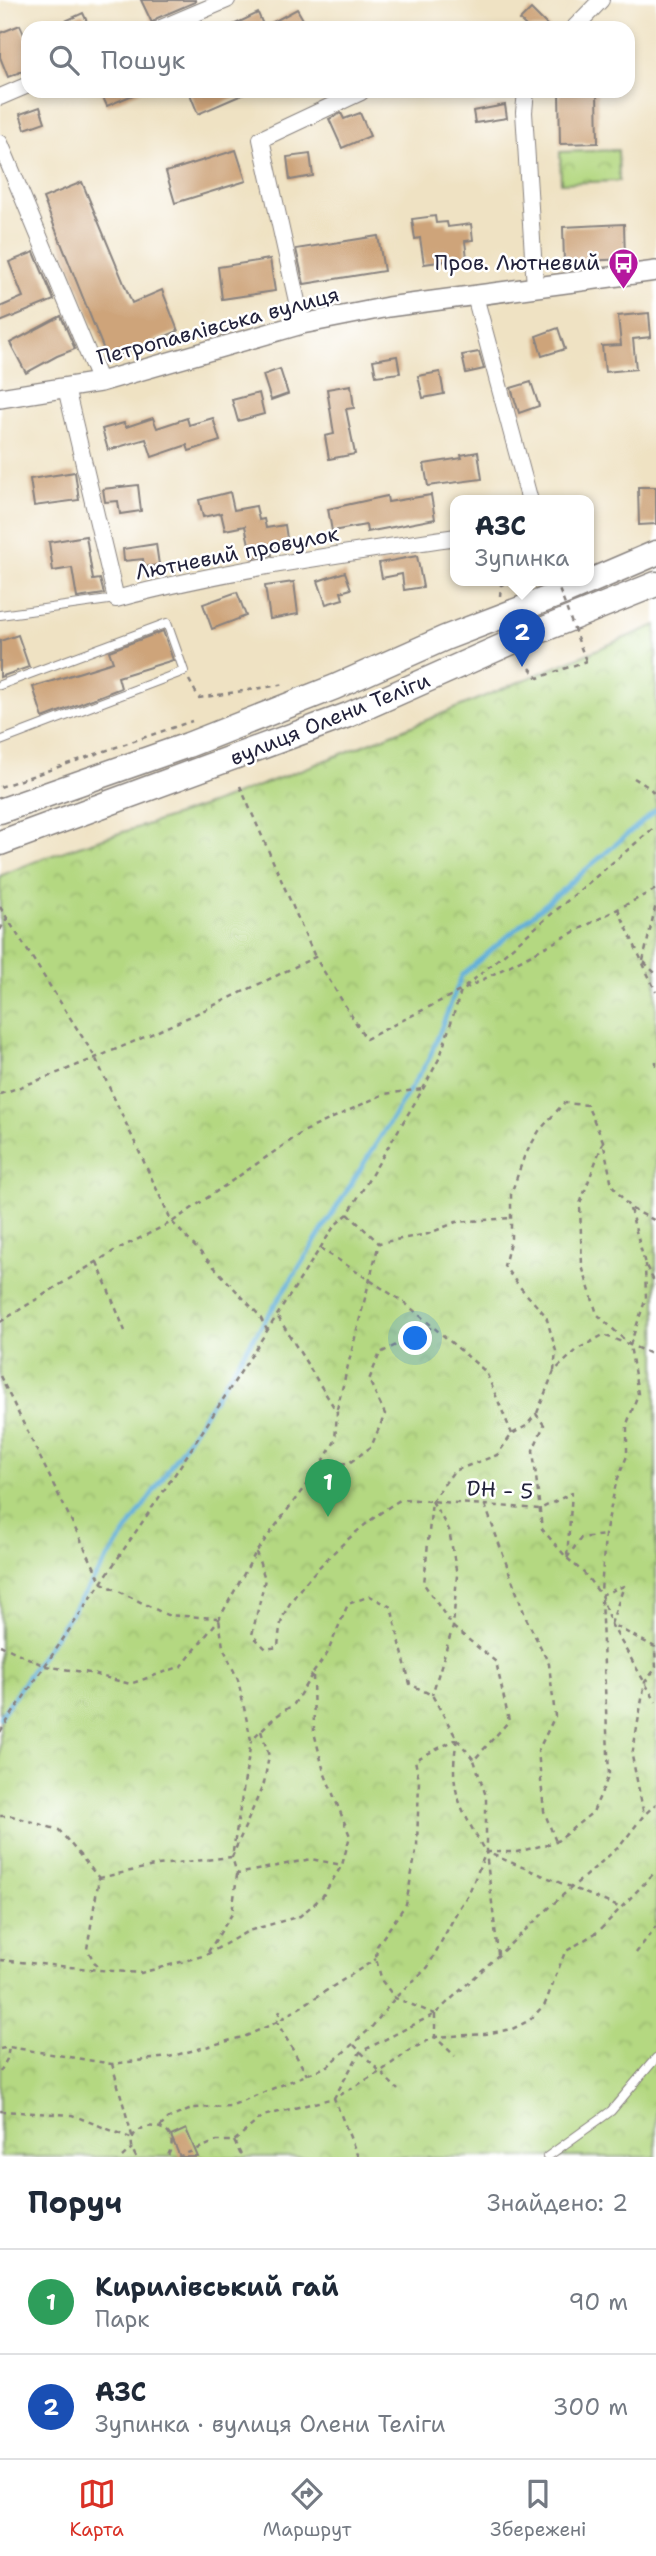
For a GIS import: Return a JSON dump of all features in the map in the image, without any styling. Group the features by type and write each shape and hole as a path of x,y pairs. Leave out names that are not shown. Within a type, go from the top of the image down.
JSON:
{"main road":[{"name":"вулиця Олени Теліги","path":"594,580 656,553"},
{"name":"вулиця Олени Теліги","path":"0,844 348,715 512,642 656,584"},
{"name":"вулиця Олени Теліги","path":"0,811 188,745 334,687 445,638 579,586"}],"street":[{"path":"177,21 226,0"},
{"path":"581,21 601,0"},
{"path":"0,97 21,88"},
{"path":"302,324 261,139 348,98"},
{"path":"525,98 535,287"},
{"path":"0,143 100,382"},
{"name":"Петропавлівська вулиця","path":"0,398 100,382 302,324 388,307 656,271"},
{"path":"475,296 528,495"},
{"name":"Лютневий провулок","path":"66,388 116,598 173,583 258,567 450,538"}],"lane":[{"path":"0,615 116,598"},
{"path":"0,685 167,623 184,671 0,741"},
{"path":"547,2157 611,2111 656,2058"}],"path":[{"path":"500,596 501,586"},
{"path":"530,668 538,678 586,661 558,586"},
{"path":"184,671 200,698 294,682 271,691"},
{"path":"0,788 193,720"},
{"path":"634,778 650,788 656,796"},
{"path":"240,786 315,957 366,1040 656,889"},
{"path":"0,1732 102,1582 335,1225 348,1214 440,1057 460,991 656,826"},
{"path":"643,961 656,904"},
{"path":"0,907 95,1057 172,1222 259,1315 267,1331"},
{"path":"618,909 656,992"},
{"path":"0,930 7,918"},
{"path":"0,1094 60,1073 224,1001 315,957"},
{"path":"643,961 656,974"},
{"path":"656,1061 656,1071"},
{"path":"0,1322 97,1262 172,1222 303,1132 384,1094 422,1089"},
{"path":"474,1760 509,1721 496,1662 453,1627 424,1584 432,1501 454,1471 497,1455 512,1434 526,1426 536,1414 554,1371 556,1351 546,1316 504,1266 511,1238 511,1194 524,1157 539,1130 564,1103 587,1105 603,1141 612,1185 630,1208 645,1264 656,1285"},
{"path":"603,1141 580,1203 582,1266 597,1314 630,1345"},
{"path":"630,1208 656,1221"},
{"path":"348,1214 379,1243"},
{"path":"379,1243 428,1234 457,1222 511,1218"},
{"path":"0,1645 44,1666 89,1673 130,1684 182,1666 219,1619 256,1552 321,1465 335,1441 337,1412 379,1243"},
{"path":"320,1248 405,1303 486,1372 512,1434"},
{"path":"97,1262 125,1331"},
{"path":"486,1853 517,1852 556,1842 593,1812 610,1775 601,1595 605,1535 615,1483 627,1456 627,1424 638,1394 630,1345 646,1298 645,1264"},
{"path":"277,1316 337,1412"},
{"path":"321,1465 349,1463 371,1447 385,1414 369,1380 380,1353 432,1327"},
{"path":"554,1371 578,1349 603,1335 656,1356"},
{"path":"0,1376 102,1582 167,1615 219,1619"},
{"path":"536,1414 544,1425 533,1450 542,1529 601,1595 611,1624 656,1702"},
{"name":"DH - 5","path":"256,1552 265,1579 252,1636 266,1649 278,1647 282,1619 298,1592 341,1544 383,1509 402,1499 540,1509 572,1493 567,1558"},
{"path":"432,1501 449,1530 457,1575 453,1627 432,1695"},
{"path":"485,1505 526,1618 549,1664 555,1716 538,1751 544,1811 556,1842"},
{"path":"567,1558 581,1538 605,1535"},
{"path":"601,1595 624,1586 611,1624"},
{"path":"251,1740 294,1704 327,1654 348,1604 370,1596 391,1607 410,1684 432,1695 457,1739 474,1760 486,1796 486,1853 498,1955"},
{"path":"206,1955 232,1914 237,1874 232,1857 251,1740 238,1680 223,1647 219,1619"},
{"path":"611,1624 655,1647 656,1668 645,1682 632,1756 644,1815"},
{"path":"0,1960 141,1973 206,1955 248,1931 300,1916 322,1897 342,1864 350,1836 324,1772 314,1732 313,1673"},
{"path":"232,1857 264,1783 269,1756 261,1731"},
{"path":"457,1739 452,1766 458,1803 486,1853 621,1908"},
{"path":"435,2014 395,1998 382,1982 376,1959 377,1946 406,1904 417,1846 419,1780 415,1760 457,1739"},
{"path":"334,2098 360,2052 435,2014 620,1846 656,1804"},
{"path":"0,1816 12,1816 59,1830 99,1878 88,1949 99,1970"},
{"path":"160,2127 169,2118 194,2108 230,2106 307,2076 328,2066 354,2045 395,1998 428,1967 468,1895 486,1853"},
{"path":"99,1878 158,1865 232,1857"},
{"path":"237,1874 311,1859 342,1864"},
{"path":"178,2157 217,2141 234,2141 263,2116 334,2098 435,2037 485,2034 512,2029 530,2020 545,2004 565,1952 599,1931 656,1871"},
{"path":"636,1952 656,1926"},
{"path":"0,2049 9,2047 112,2064 169,2057 247,2036 276,2022 376,1959"},
{"path":"280,2010 276,2022 307,2076"},
{"path":"435,2014 435,2037 455,2056"},
{"path":"354,2045 398,2090"},
{"path":"0,2072 7,2059 9,2047"},
{"path":"112,2064 133,2139"},
{"path":"334,2098 358,2157"},
{"path":"0,2111 72,2115 133,2139"},
{"path":"136,2157 132,2148 133,2139 136,2133 147,2126 160,2127 165,2131 171,2142 167,2157"},
{"path":"234,2141 242,2157"},
{"path":"122,2157 132,2148"}],"green space":[{"path":"618,150 619,181 561,183 560,152"},
{"path":"656,625 656,2157 0,2157 0,876 54,854 193,810 276,779 440,715"}],"building":[{"path":"141,0 195,0 195,2 151,21"},
{"path":"297,9 304,21 275,21"},
{"path":"531,9 543,21 521,21"},
{"path":"83,13 87,21 65,21"},
{"path":"258,13 261,21 241,21"},
{"path":"20,25 21,27 21,72 8,77 0,57 0,33"},
{"path":"103,98 126,98 107,106"},
{"path":"192,98 235,98 198,114"},
{"path":"559,98 597,98 598,143 560,144"},
{"path":"505,105 507,118 475,123 473,111"},
{"path":"40,107 45,122 25,129 20,114"},
{"path":"341,113 344,119 360,113 370,136 342,148 329,119"},
{"path":"236,150 246,181 175,203 166,172"},
{"path":"310,154 313,176 290,180 287,157"},
{"path":"82,182 132,303 162,290 178,331 108,360 43,198"},
{"path":"435,216 436,223 447,222 448,227 471,224 473,240 465,241 467,258 424,264 420,238 415,239 412,219"},
{"path":"624,224 625,259 564,262 563,227"},
{"path":"378,236 384,271 304,284 296,249"},
{"path":"34,252 54,300 0,322 0,307 23,297 9,262"},
{"path":"270,259 275,291 222,299 218,267"},
{"path":"649,313 651,337 633,339 636,369 605,372 602,346 621,345 618,316"},
{"path":"61,316 75,349 26,373 10,343"},
{"path":"558,328 565,349 542,356 536,336"},
{"path":"479,352 484,369 466,373 462,355"},
{"path":"397,356 400,373 376,376 373,360"},
{"path":"280,369 288,394 271,400 263,375"},
{"path":"440,372 444,394 423,398 418,376"},
{"path":"531,382 539,406 519,413 511,388"},
{"path":"351,385 354,408 346,409 355,454 329,459 325,436 334,434 327,389"},
{"path":"259,393 264,414 238,421 232,400"},
{"path":"153,418 157,428 187,418 189,425 213,418 220,441 189,451 187,445 152,457 146,439 108,450 102,429 124,423 126,427"},
{"path":"478,452 482,479 428,486 424,464 462,458 461,455"},
{"path":"75,472 79,500 34,506 30,479"},
{"path":"138,485 141,511 120,514 118,501 105,502 103,489"},
{"path":"638,487 656,487 656,524 639,525"},
{"path":"230,492 234,510 256,506 259,520 264,519 266,528 285,525 288,545 271,548 272,555 252,558 245,526 225,530 221,513 203,517 199,500"},
{"path":"431,495 435,519 367,532 366,525 332,531 328,509 387,496 388,502"},
{"path":"86,536 93,580 100,579 104,594 77,598 72,568 53,571 49,542"},
{"path":"156,544 159,565 144,567 143,559 124,561 123,549"},
{"path":"417,556 423,587 404,590 402,574 382,578 379,563"},
{"path":"345,572 351,589 341,592 343,599 326,604 318,581"},
{"path":"294,582 298,614 270,619 265,586"},
{"path":"237,592 246,616 212,629 203,604"},
{"path":"163,631 173,660 118,677 121,688 43,718 33,687 113,662 109,651"},
{"path":"18,635 29,667 0,677 0,641"},
{"path":"186,2129 198,2157 180,2157 171,2136"}],"waterway":[{"path":"0,1717 160,1482 293,1277 429,1059 462,975 656,810"}],"place":[{"name":"Пров. Лютневий","path":"623,290"},
{"name":"АЗС","path":"522,667"},
{"name":"Кирилівський гай","path":"328,1517"}]}
